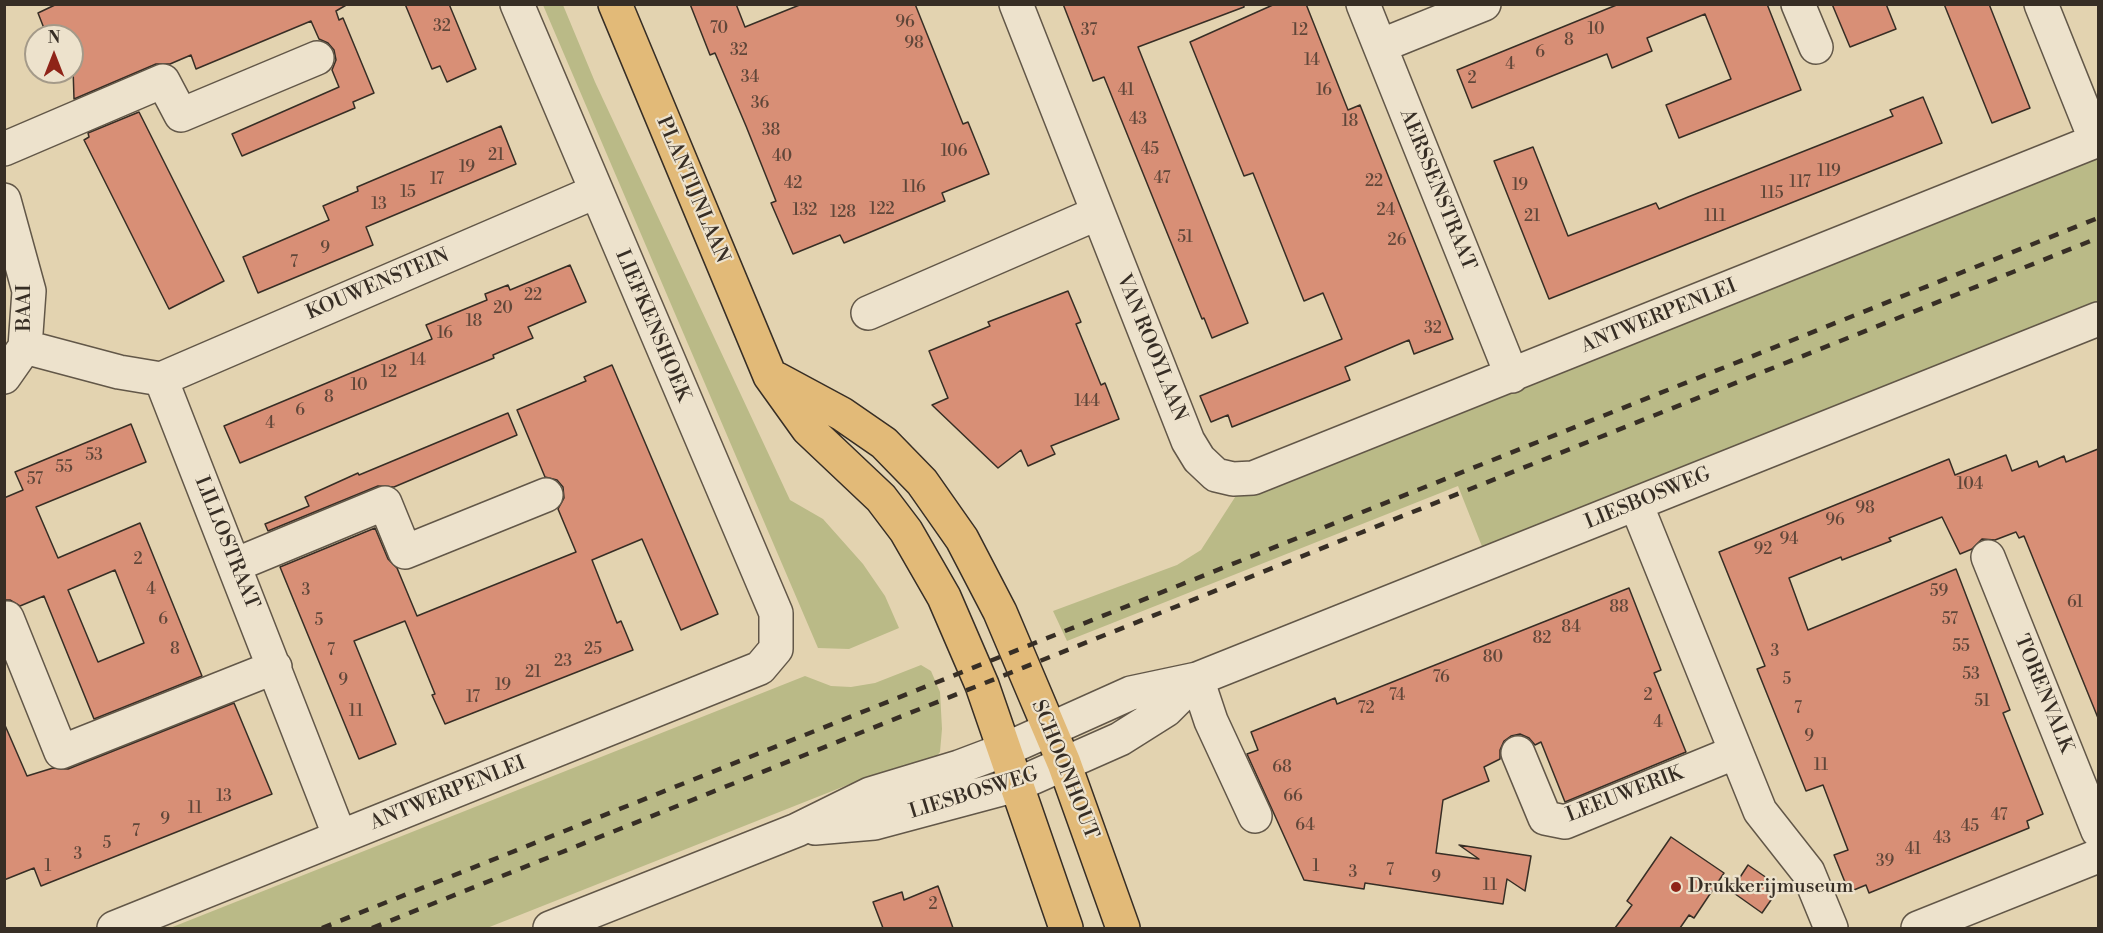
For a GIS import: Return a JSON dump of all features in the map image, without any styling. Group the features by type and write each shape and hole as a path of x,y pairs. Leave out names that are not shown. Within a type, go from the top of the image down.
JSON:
{"main road":[{"name":"PLANTIJNLAAN","path":"615,4 770,376 808,429 881,498 906,531 945,597 982,685 1004,750"},
{"name":"SCHOONHOUT","path":"770,376 842,414 884,443 922,482 962,539 1000,612 1064,763 1123,928"},
{"path":"1004,750 1066,928"}],"street":[{"name":"LIEFKENSHOEK","path":"517,4 776,613 776,649"},
{"name":"VAN ROOYLAAN","path":"1016,4 1188,441 1199,459 1216,475"},
{"name":"AERSSENSTRAAT","path":"1363,4 1512,376"},
{"path":"1380,46 1484,4"},
{"path":"1798,4 1816,48"},
{"path":"2041,4 2097,140"},
{"path":"4,149 163,81 181,115 317,58"},
{"name":"ANTWERPENLEI","path":"1216,475 1233,479 1253,478 2097,140"},
{"name":"KOUWENSTEIN","path":"161,380 595,192"},
{"name":"BAAI","path":"4,200 29,291 25,347 4,376"},
{"path":"868,313 1098,213"},
{"name":"LIESBOSWEG","path":"550,928 585,922 797,830 870,794 959,767 1004,750 1131,693 1197,679 2098,319"},
{"path":"25,347 119,372 161,380"},
{"name":"LILLOSTRAAT","path":"161,380 340,837"},
{"path":"235,565 385,503 405,552 546,495"},
{"path":"1636,504 1760,811 1808,872 1831,928"},
{"name":"TORENVALK","path":"1988,557 2098,831"},
{"path":"7,618 61,752 275,667"},
{"name":"ANTWERPENLEI","path":"114,928 760,668 776,649"},
{"path":"1197,679 1212,721 1255,816"},
{"name":"LIESBOSWEG","path":"797,830 874,824 1016,785 1120,739 1157,716 1197,679"},
{"name":"LEEUWERIK","path":"1518,753 1545,818 1565,822 1736,752"},
{"path":"1918,928 2098,856"}],"green space":[{"path":"543,5 563,5 595,82 790,500 823,519 863,564 885,596 899,628 849,649 818,648"},
{"path":"2098,153 2098,306 1485,554 1458,486 1067,641 1053,611 1177,565 1201,550 1239,491"},
{"path":"921,665 931,671 940,692 942,729 940,752 931,763 855,782 487,928 170,928 805,676 831,686 851,687 875,683"}],"building":[{"path":"57,4 348,4 336,11 339,20 343,18 374,93 353,102 355,108 242,156 232,134 339,87 332,70 336,60 334,50 328,43 319,39 311,21 196,69 191,55 170,64 156,64 74,99 74,84 84,84 84,24 42,24 38,13"},
{"path":"405,4 449,4 476,69 447,82 440,66 432,69"},
{"path":"690,4 736,4 745,27 802,4 915,4 963,124 968,122 989,174 942,193 945,201 844,243 840,235 793,254 771,203 776,201 746,126 715,53 710,55"},
{"path":"1063,4 1244,4 1244,7 1138,47 1248,323 1212,338 1204,318 1202,319 1104,77 1093,81"},
{"path":"1275,4 1306,4 1348,110 1360,105 1453,339 1414,354 1409,340 1345,367 1350,380 1232,427 1228,415 1211,422 1200,396 1342,339 1323,293 1304,301 1253,173 1244,176 1190,42"},
{"path":"1619,4 1767,4 1801,90 1679,138 1666,105 1731,79 1705,14 1647,38 1652,51 1612,68 1607,54 1472,108 1457,70"},
{"path":"1832,4 1886,4 1896,29 1850,47"},
{"path":"1944,4 1989,4 2030,108 1992,123"},
{"path":"1923,97 1942,143 1549,299 1494,161 1533,147 1568,236 1656,203 1659,209 1893,116 1890,110"},
{"path":"139,112 224,281 169,309 84,140 89,137 88,133"},
{"path":"501,126 516,164 366,227 373,245 258,293 243,257 329,220 323,206 358,191 357,187"},
{"path":"570,265 586,302 528,327 533,338 493,355 494,358 240,463 224,426 432,339 426,325 487,300 485,294 508,285 510,290"},
{"path":"1068,291 1081,322 1076,324 1101,385 1105,383 1119,419 1051,446 1055,454 1028,466 1021,450 998,468 932,405 948,398 929,351 990,326 988,322"},
{"path":"612,365 718,614 681,630 642,539 592,560 617,623 621,621 633,650 445,724 405,621 354,641 396,744 359,759 280,567 375,528 388,559 397,568 417,616 576,552 558,509 564,498 563,487 557,480 545,477 517,410 586,381 584,377"},
{"path":"508,413 517,435 394,487 378,486 268,531 265,524 309,506 305,497 358,473 359,475"},
{"path":"131,424 146,462 36,507 58,558 140,523 202,676 94,719 44,596 20,606 10,600 4,600 4,498 23,490 15,472","holes":["115,570 144,643 98,662 68,590"]},
{"path":"2098,449 2098,718 2024,536 2019,538 2016,532 1995,540 1982,539 1972,549 1960,554 1942,517 1889,538 1891,541 1842,560 1841,557 1789,578 1808,630 1956,569 2010,710 2003,713 2043,814 2027,821 2029,828 1869,893 1866,885 1849,892 1834,855 1848,850 1823,785 1806,791 1757,669 1765,666 1719,552 1949,459 1955,475 2006,455 2012,471 2037,461 2039,467 2064,456 2066,462"},
{"path":"1629,588 1661,670 1654,673 1686,752 1565,802 1541,742 1535,745 1529,738 1520,734 1504,741 1500,750 1500,759 1484,767 1489,781 1443,800 1436,853 1479,859 1459,845 1531,856 1525,891 1507,879 1503,904 1365,883 1364,889 1304,880 1247,754 1258,750 1251,732 1335,698 1337,704"},
{"path":"234,703 272,794 41,886 34,868 4,880 4,723 27,776 53,768 68,769"},
{"name":"Drukkerijmuseum","path":"1671,837 1724,873 1694,918 1689,915 1680,928 1615,928 1632,905 1627,901"},
{"path":"1748,865 1780,887 1762,913 1731,891"},
{"path":"938,886 953,928 883,928 873,902 902,892 904,900"}],"railway":[{"path":"322,928 2098,218"},
{"path":"372,928 2098,238"}],"place":[{"name":"Drukkerijmuseum","path":"1676,887"}]}
